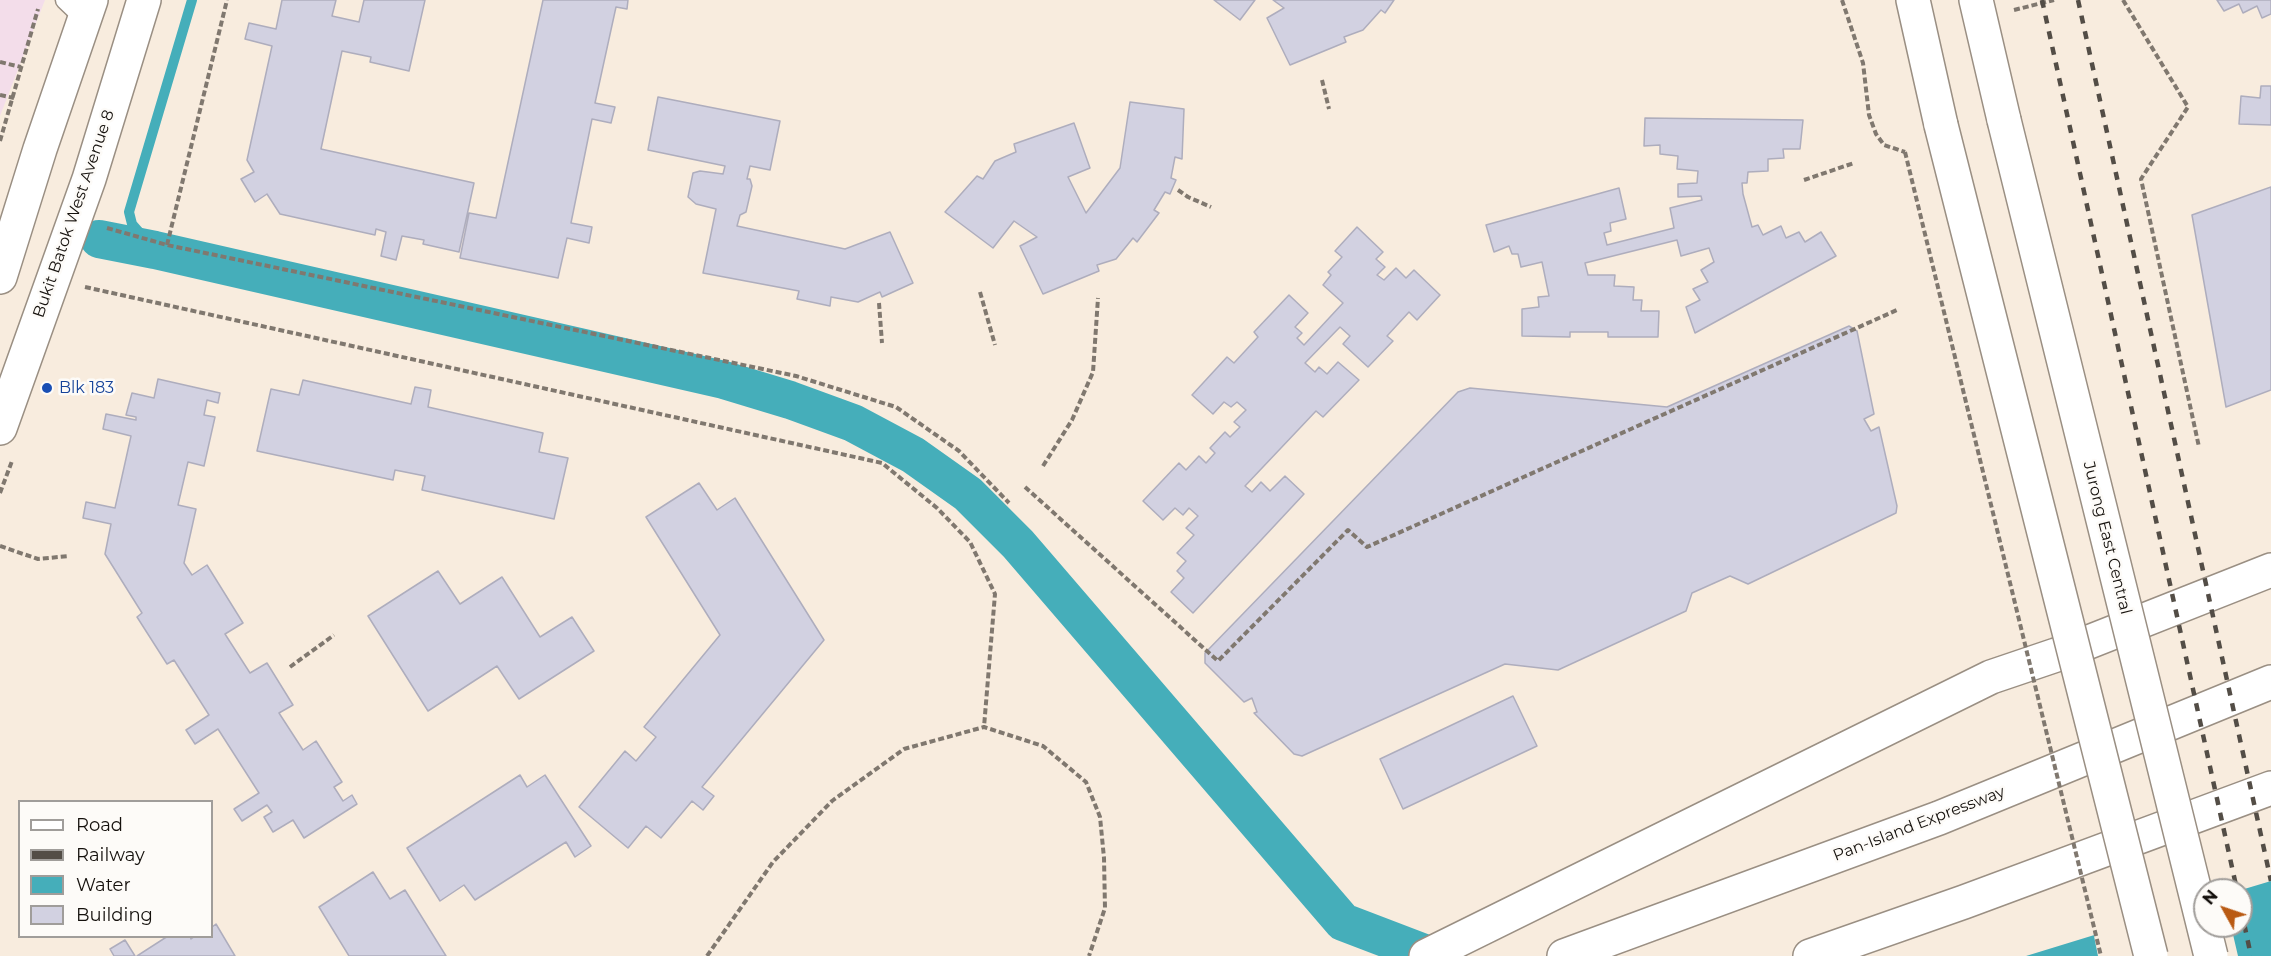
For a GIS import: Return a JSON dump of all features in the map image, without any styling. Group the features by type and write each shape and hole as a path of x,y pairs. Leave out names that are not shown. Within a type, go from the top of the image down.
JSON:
{"main road":[{"name":"Bukit Batok West Avenue 8","path":"0,428 89,179 144,0"},
{"path":"1913,0 1941,125 2151,956"},
{"name":"Jurong East Central","path":"1976,0 2211,956"},
{"path":"0,277 81,7"},
{"path":"1426,956 1991,677 2056,655 2271,570"},
{"name":"Pan-Island Expressway","path":"1564,956 1939,818 2271,682"},
{"path":"1810,956 1964,902 2271,788"}],"path":[{"path":"0,141 2,127 41,0"},
{"path":"167,245 227,0"},
{"path":"1842,0 1863,63 1869,115 1876,134 1884,145 1905,152 2101,956"},
{"path":"2008,12 2054,0"},
{"path":"2123,0 2188,107 2141,179 2199,447"},
{"path":"0,62 21,67"},
{"path":"1322,80 1329,109"},
{"path":"0,95 12,97"},
{"path":"1804,180 1854,163"},
{"path":"1178,190 1210,207"},
{"path":"125,234 167,245 796,376 896,407 959,451 1009,503"},
{"path":"76,285 882,463 938,508 969,542 995,594 984,727"},
{"path":"980,292 995,345"},
{"path":"1043,466 1072,420 1092,372 1098,297"},
{"path":"879,303 882,343"},
{"path":"1025,487 1218,661 1347,530 1366,547 1897,310"},
{"path":"0,546 38,559 69,556"},
{"path":"290,667 334,635"},
{"path":"707,956 773,862 832,801 904,749 984,727 1043,746 1086,782 1100,817 1105,908 1089,956"}],"shaded area":[{"path":"0,0 45,0 0,116"}],"water":[{"path":"2271,881 2271,956 2026,956 2193,905 2193,938 2253,938 2253,886"}],"pier":[{"path":"2193,902 2193,938 2234,938 2238,956 2098,956 2093,931"}],"building":[{"path":"282,0 336,0 332,16 359,22 364,0 425,0 409,71 370,62 371,57 342,51 321,149 474,183 459,252 423,244 424,240 402,236 396,260 381,256 386,232 376,229 375,235 280,214 267,194 255,202 241,179 254,172 247,160 272,46 245,39 249,23 276,29"},
{"path":"543,0 628,0 627,9 616,7 595,103 615,107 611,123 592,119 571,223 592,227 589,243 567,238 558,278 460,258 469,213 496,218"},
{"path":"1214,0 1255,0 1240,20"},
{"path":"1273,0 1394,0 1385,13 1381,10 1363,30 1344,37 1346,42 1290,65 1267,18 1284,8"},
{"path":"2217,0 2271,0 2271,14 2262,18 2257,6 2243,13 2239,4 2224,11"},
{"path":"2261,86 2271,86 2271,125 2239,124 2241,96 2260,98"},
{"path":"658,97 780,121 770,170 750,166 747,179 750,179 752,186 746,212 740,215 737,226 845,249 890,232 913,283 882,297 880,292 858,302 831,297 830,306 797,299 799,291 703,273 716,209 696,204 688,197 693,173 700,171 723,174 725,166 648,150"},
{"path":"1130,102 1184,109 1182,159 1175,157 1171,178 1176,180 1170,194 1165,192 1154,210 1159,213 1137,242 1133,238 1116,259 1097,265 1099,271 1043,294 1020,246 1037,237 1014,221 993,248 945,212 977,176 983,179 995,161 1016,152 1014,144 1074,123 1090,168 1068,177 1086,213 1120,168"},
{"path":"1645,118 1803,120 1800,149 1783,149 1784,158 1768,159 1768,171 1748,172 1747,183 1742,183 1743,194 1752,227 1758,225 1763,235 1781,226 1786,238 1799,232 1805,242 1821,232 1836,256 1695,333 1686,307 1700,300 1693,289 1708,282 1701,270 1714,262 1709,248 1681,256 1677,240 1585,263 1588,275 1615,275 1614,286 1634,287 1633,300 1642,300 1641,311 1659,311 1658,337 1608,337 1608,332 1570,332 1570,337 1522,336 1522,309 1539,307 1538,297 1549,296 1542,262 1521,267 1518,254 1512,254 1509,246 1494,252 1486,225 1619,188 1626,219 1610,223 1611,231 1604,233 1607,245 1674,228 1670,208 1702,200 1701,196 1678,197 1678,184 1697,183 1698,171 1677,169 1678,156 1660,154 1660,145 1644,146"},
{"path":"2271,187 2271,390 2226,407 2192,215"},
{"path":"1357,227 1383,252 1376,259 1385,267 1377,275 1384,280 1396,268 1406,278 1414,270 1440,295 1417,320 1409,312 1387,336 1393,341 1368,367 1343,344 1350,336 1340,327 1305,363 1315,372 1319,367 1327,374 1338,362 1359,380 1323,417 1316,411 1245,486 1252,492 1261,482 1270,491 1285,476 1304,494 1193,613 1171,592 1184,578 1177,571 1186,561 1177,553 1194,535 1186,528 1198,516 1189,508 1183,515 1175,508 1163,520 1143,501 1179,463 1186,470 1199,456 1206,463 1215,453 1210,448 1225,432 1230,437 1240,427 1234,422 1246,410 1237,402 1231,407 1224,402 1213,414 1192,395 1227,357 1234,363 1258,337 1254,332 1289,295 1308,313 1295,327 1302,333 1297,338 1304,345 1343,303 1323,285 1331,275 1328,272 1342,257 1335,251"},
{"path":"1849,326 1857,331 1874,414 1864,419 1871,431 1879,427 1897,506 1896,513 1748,584 1730,576 1692,593 1686,611 1558,670 1505,664 1302,756 1294,754 1254,713 1257,712 1252,698 1244,702 1205,663 1205,653 1458,392 1470,388 1667,407"},
{"path":"158,379 220,393 218,403 207,400 204,415 215,417 204,466 188,462 178,505 196,509 184,563 192,575 207,565 243,623 225,634 250,673 267,663 293,705 279,713 303,750 316,741 342,782 334,787 343,801 352,795 357,804 304,838 293,820 273,832 264,817 272,812 267,805 242,821 234,809 259,793 218,729 195,744 186,730 209,715 174,660 167,664 137,617 142,613 105,554 111,524 83,518 86,502 115,508 131,436 103,429 106,414 136,420 136,417 126,415 132,393 154,398"},
{"path":"303,380 411,404 415,387 431,390 428,407 543,433 539,452 568,458 554,519 422,490 425,476 395,470 393,480 257,451 271,389 299,395"},
{"path":"699,483 717,510 735,498 824,640 702,787 714,796 703,810 692,801 661,838 646,826 628,848 579,807 625,751 636,761 656,737 644,727 720,635 646,517"},
{"path":"438,571 460,604 502,577 540,637 572,617 594,651 519,699 497,666 428,711 368,616"},
{"path":"1513,696 1537,746 1403,809 1380,759"},
{"path":"520,775 527,787 545,775 591,846 575,857 566,842 475,900 464,885 440,901 407,848"},
{"path":"373,872 390,899 405,890 446,956 349,956 319,907"},
{"path":"216,924 235,956 137,956 165,938 213,938 213,926"},
{"path":"125,940 135,956 114,956 110,949"}],"waterway":[{"path":"155,250 132,224 129,212 192,0"},
{"path":"99,239 724,380 790,400 853,423 913,455 968,494 1018,544 1343,922 1432,956"}],"railway":[{"path":"2042,0 2234,878"},
{"path":"2078,0 2271,881"},
{"path":"2247,938 2251,956"}],"place":[{"name":"Blk 183","path":"47,388"}]}
